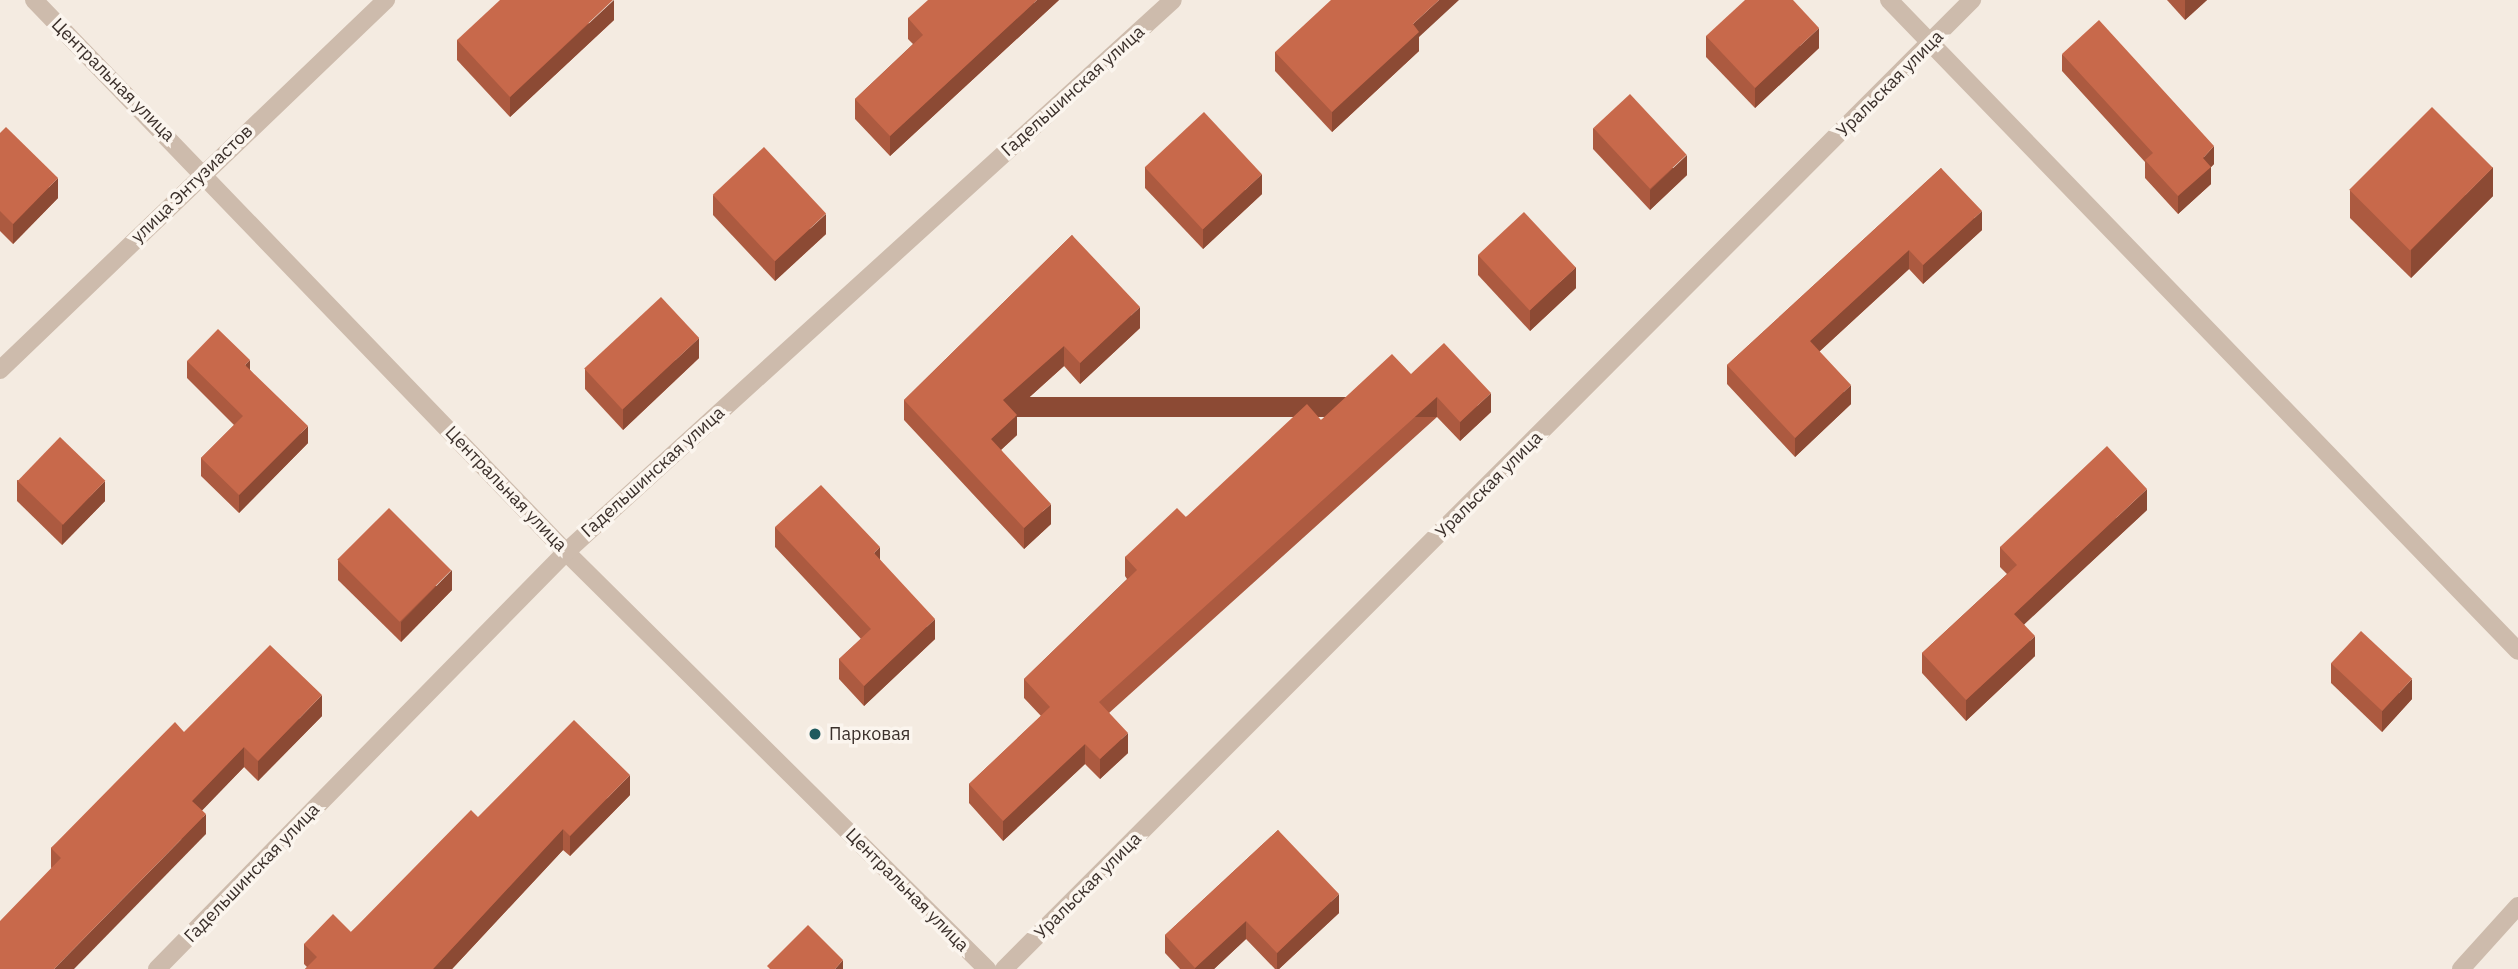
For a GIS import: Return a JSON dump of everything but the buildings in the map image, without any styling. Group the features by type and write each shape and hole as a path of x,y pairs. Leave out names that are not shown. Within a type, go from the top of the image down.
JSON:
{"street":[{"name":"Центральная улица","path":"34,0 204,173 566,552 987,969"},
{"name":"улица Энтузиастов","path":"0,370 386,0"},
{"name":"Гадельшинская улица","path":"157,969 566,552 1173,0"},
{"path":"1889,0 2518,652"},
{"name":"Уральская улица","path":"1004,969 1972,0"},
{"path":"2461,969 2518,906"}],"place":[{"name":"Парковая","path":"815,734"}]}
